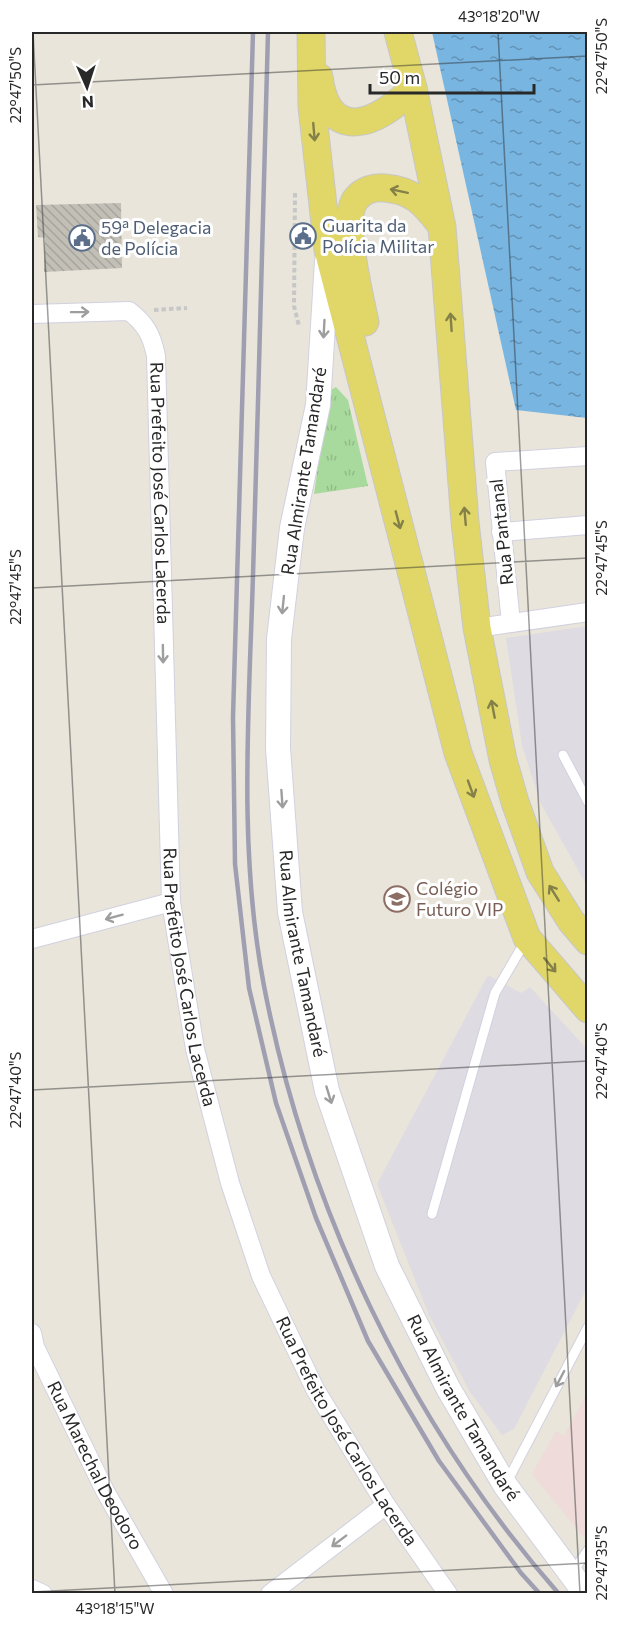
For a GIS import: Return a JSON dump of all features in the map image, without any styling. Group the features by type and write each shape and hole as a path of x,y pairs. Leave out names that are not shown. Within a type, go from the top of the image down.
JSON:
{"main road":[{"path":"312,32 322,96 329,109 342,119 357,122 372,120 391,109 413,88"},
{"path":"312,32 312,107 328,250 458,753 527,938 588,1009"},
{"path":"398,32 413,88 442,227 465,522 477,628 514,802 540,872 571,921 588,941"},
{"path":"383,463 374,373 353,261 351,209 354,200 364,190 382,188 404,190 426,205 442,227"},
{"name":"Rua Almirante Tamandaré","path":"328,250 318,405 292,528 279,639 278,748 290,912 327,1091 387,1266 448,1388 505,1485 586,1593"}],"street":[{"name":"Rua Prefeito José Carlos Lacerda","path":"32,314 129,311 144,323 152,338 156,356 171,902 195,1048 230,1183 261,1276 315,1389 386,1506 448,1593"},
{"name":"Rua Pantanal","path":"511,622 495,462 588,456"},
{"path":"501,532 588,525"},
{"path":"477,628 588,612"},
{"path":"32,939 171,902"},
{"name":"Rua Marechal Deodoro","path":"33,1342 105,1491 164,1593"},
{"path":"270,1593 386,1506"},
{"path":"32,1589 43,1593"}],"lane":[{"path":"563,755 588,802"},
{"path":"432,1214 495,993 527,938"},
{"path":"505,1485 588,1327"},
{"path":"571,1575 588,1550"}],"path":[{"path":"296,192 294,306 300,328"}],"shaded area":[{"path":"587,626 587,886 540,802 522,745 506,638"},
{"path":"488,975 521,993 530,987 587,1049 587,1288 514,1429 502,1435 470,1392 429,1315 377,1184"},
{"path":"587,1393 588,1541 532,1474 556,1431 564,1436"}],"green space":[{"path":"336,387 348,400 368,486 314,494 328,398 331,390"}],"water":[{"path":"432,32 587,32 587,418 516,410"}],"building":[{"name":"59ª Delegacia de Polícia","path":"121,203 122,268 44,272 45,238 38,237 36,205"}],"railway":[{"path":"253,32 233,717 235,864 249,988 276,1103 316,1218 368,1341 439,1461 521,1573 540,1594"},
{"path":"268,32 247,781 251,884 264,986 283,1069 307,1151 337,1231 371,1309 411,1385 456,1458 505,1528 559,1594"}],"place":[{"name":"Guarita da Polícia Militar","path":"303,236"},
{"name":"59ª Delegacia de Polícia","path":"82,238"},
{"name":"Colégio Futuro VIP","path":"397,899"}]}
